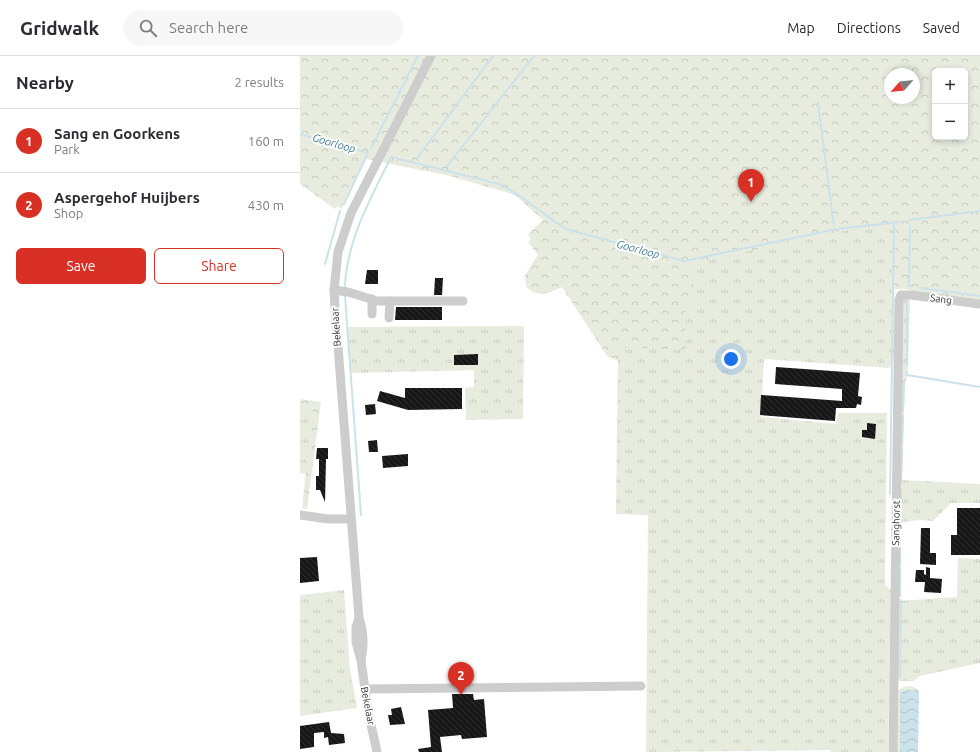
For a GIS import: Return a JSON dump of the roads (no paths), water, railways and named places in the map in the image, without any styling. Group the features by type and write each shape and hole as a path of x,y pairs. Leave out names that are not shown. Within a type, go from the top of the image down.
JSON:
{"street":[{"name":"Bekelaar","path":"377,752 364,689 361,660 363,649 362,627 359,618 334,290 338,252 351,213 431,56"},
{"path":"334,290 348,292 372,299 390,301 463,301"},
{"name":"Sang","path":"901,295 980,304"},
{"name":"Sanghorst","path":"893,752 899,300 901,295"},
{"path":"372,299 372,314"},
{"path":"389,318 390,301"},
{"path":"300,515 328,519 351,519"},
{"path":"364,689 641,686"}],"water":[{"path":"905,690 917,690 919,693 918,752 900,752 900,693"}],"waterway":[{"path":"371,148 418,56"},
{"path":"418,157 493,56"},
{"path":"447,166 534,56"},
{"path":"818,103 834,226"},
{"name":"Goorloop","path":"300,134 368,153 344,204"},
{"name":"Goorloop","path":"345,286 350,252 355,235 368,203 391,157 499,184 525,199 566,229 684,261 837,229 899,222"},
{"path":"325,264 340,211"},
{"path":"909,220 980,211"},
{"path":"890,494 894,222"},
{"name":"Goorloop","path":"910,226 909,286 911,286"},
{"name":"Goorloop","path":"921,288 980,296"},
{"path":"345,296 361,515"},
{"path":"907,300 907,365"},
{"path":"906,372 907,375 980,387"},
{"path":"903,411 904,382"},
{"path":"902,444 903,415"},
{"path":"901,481 902,450"},
{"path":"901,489 901,524"},
{"path":"900,547 900,566"},
{"path":"900,569 900,596"},
{"path":"900,677 901,600"}],"place":[{"name":"Sang en Goorkens","path":"751,202"},
{"name":"Aspergehof Huijbers","path":"461,695"}]}
